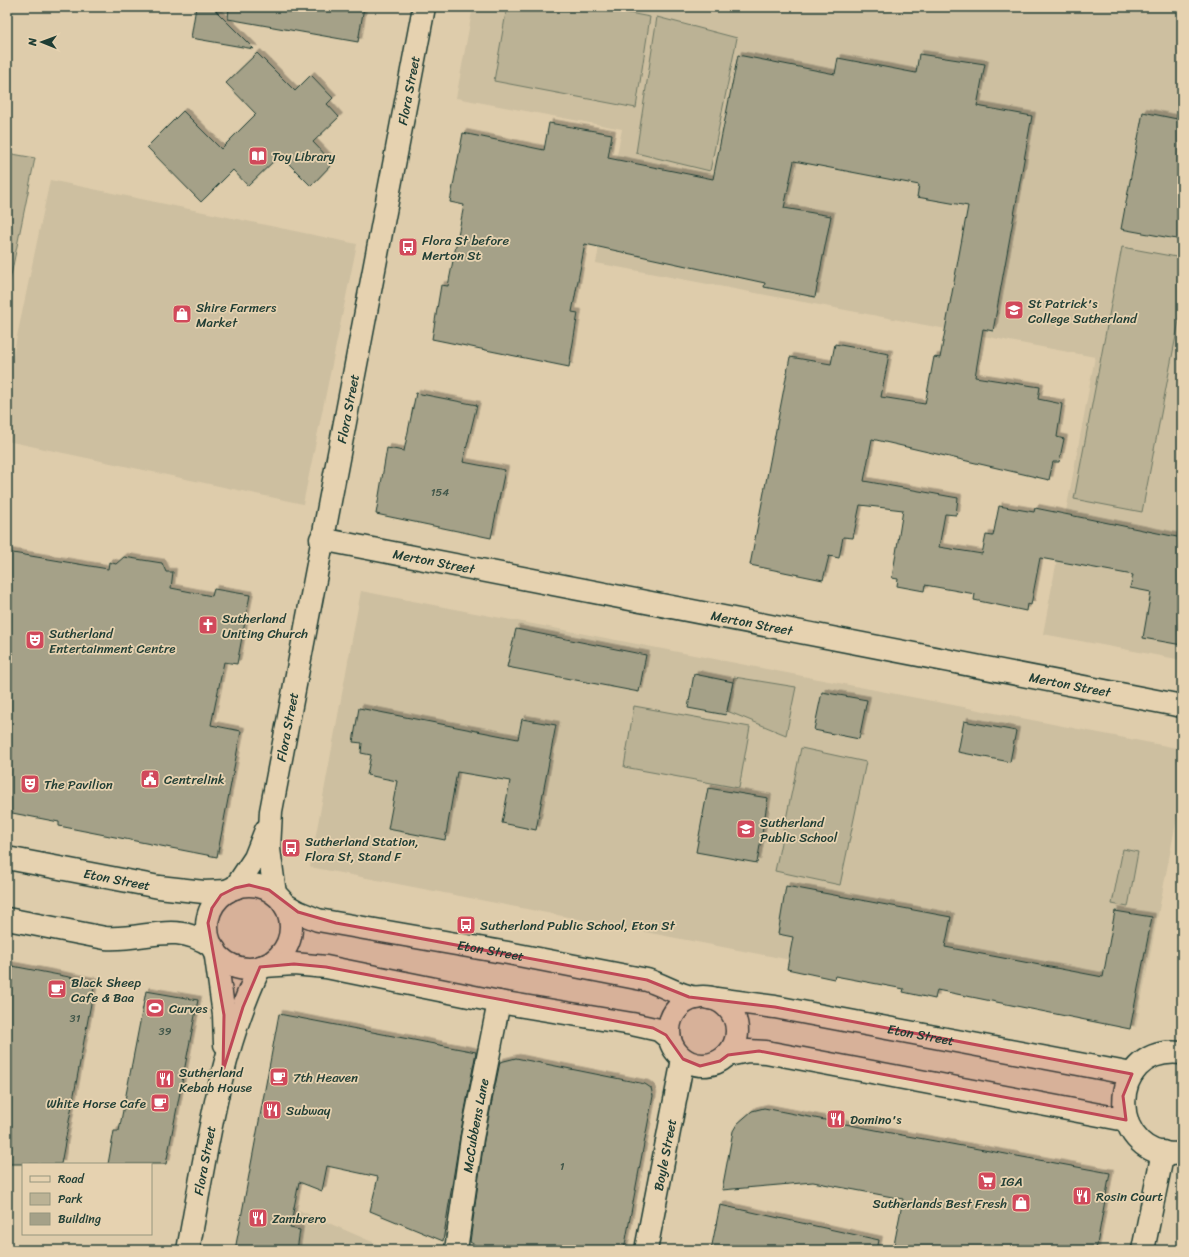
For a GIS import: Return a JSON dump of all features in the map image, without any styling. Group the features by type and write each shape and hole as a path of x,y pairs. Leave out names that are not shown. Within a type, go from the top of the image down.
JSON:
{"street":[{"name":"Flora Street","path":"280,899 269,848 271,811 321,539 365,326 424,7"},
{"name":"Merton Street","path":"321,539 1182,706"},
{"name":"Flora Street","path":"231,889 255,858 271,811"},
{"name":"Eton Street","path":"7,858 159,887 204,892 231,889"},
{"path":"262,967 280,955 289,940 291,921 280,899 256,885 231,889 216,901 209,915 208,931 214,948 219,956 231,965 245,968 262,967 294,964 326,967 499,1002 646,1027 659,1030 670,1039"},
{"name":"Eton Street","path":"280,899 298,912 318,920 508,953 639,978 658,983 683,995 775,1007 1132,1074"},
{"path":"7,919 105,938 120,939 160,933 184,932 201,938 214,948"},
{"name":"Flora Street","path":"214,948 224,1015 225,1043 223,1071"},
{"name":"Flora Street","path":"188,1250 223,1071 243,1007 262,967"},
{"path":"703,998 726,1006 736,1021 737,1039 728,1055 711,1065 700,1066 683,1060 674,1050 670,1039 669,1031 672,1016 683,1004 703,998"},
{"name":"McCubbens Lane","path":"456,1250 472,1138 499,1002"},
{"path":"728,1055 748,1051 766,1052 1126,1120"},
{"path":"1143,1250 1172,1153 1150,1148 1140,1141 1126,1120 1124,1096 1126,1085 1132,1074 1143,1063 1156,1055 1171,1052 1182,1053"},
{"name":"Boyle Street","path":"646,1250 683,1060"}],"highlighted area":[{"path":"249,885 269,890 298,912 336,923 647,980 689,997 775,1007 1132,1074 1123,1096 1126,1120 759,1051 728,1055 720,1061 700,1066 683,1059 666,1035 653,1028 326,967 294,964 260,967 243,1007 223,1071 224,1015 208,923 212,908 221,895 235,888"}],"shaded area":[{"name":"St Patrick's College Sutherland","path":"473,7 712,7 732,11 733,7 1182,7 1182,660 1043,634 1095,357 596,263 622,129 456,98"},
{"name":"Shire Farmers Market","path":"50,180 357,244 303,504 7,441 7,384"},
{"name":"Sutherland Public School","path":"361,591 1182,749 1182,792 1136,1027 310,867"},
{"path":"294,1208 391,1250 235,1250"}],"green space":[{"path":"507,7 598,7 650,17 636,108 494,81"},
{"path":"657,17 737,38 710,171 636,153"},
{"path":"7,153 35,158 7,295"},
{"path":"1122,247 1182,258 1182,305 1142,512 1074,499"},
{"path":"734,677 796,687 786,735 727,711"},
{"path":"634,706 750,727 739,788 624,767"},
{"path":"801,748 866,762 840,885 775,871"},
{"path":"1123,849 1138,852 1128,907 1112,904"}],"building":[{"path":"196,7 212,7 254,49 191,38"},
{"path":"229,7 364,7 358,42 228,19"},
{"path":"257,53 295,91 311,75 333,98 327,104 339,117 313,142 333,163 311,186 280,155 248,186 233,170 201,202 147,147 183,111 221,149 256,114 226,83"},
{"path":"919,54 985,64 977,106 1032,116 993,331 983,329 975,377 1040,387 1038,399 1062,404 1057,437 1064,439 1059,462 1053,462 1049,480 872,439 864,481 958,498 956,515 945,514 939,547 982,554 986,535 993,536 999,506 1034,512 1035,508 1182,538 1182,645 1143,638 1151,592 1130,588 1133,575 1040,558 1031,605 1027,604 1026,611 974,600 975,594 925,585 924,591 897,586 898,579 892,578 903,510 860,505 853,538 843,537 839,558 829,556 823,580 750,565 790,357 831,364 835,344 889,354 881,397 925,404 934,357 940,358 968,206 917,197 919,185 794,161 784,208 831,216 815,297 764,287 765,283 585,244 572,312 578,313 569,367 432,339 441,285 448,286 464,205 450,202 463,133 544,150 549,123 612,134 608,158 713,179 738,55 835,74 838,58 916,73"},
{"path":"1143,112 1182,120 1182,240 1121,229"},
{"path":"416,393 477,405 463,462 505,470 491,538 376,514 387,448 404,451"},
{"path":"7,552 108,569 109,562 116,564 124,557 162,563 166,572 173,572 171,588 212,596 214,589 250,595 237,664 224,662 211,725 241,731 217,857 59,826 59,822 7,812"},
{"path":"516,629 646,655 639,692 507,667"},
{"path":"694,674 733,682 726,715 688,708"},
{"path":"822,692 867,700 859,739 814,730"},
{"path":"359,708 518,739 522,719 556,725 536,830 502,823 510,781 457,772 445,840 388,829 397,781 367,775 371,755 361,753 362,743 353,742"},
{"path":"964,721 1016,731 1010,762 958,752"},
{"path":"708,788 768,798 757,863 696,852"},
{"path":"786,886 951,917 945,947 1103,977 1115,911 1152,917 1130,1029 937,990 935,999 903,992 904,989 835,976 834,979 787,969 793,937 778,934"},
{"path":"7,965 95,982 61,1163 7,1164"},
{"path":"146,991 198,1000 166,1164 108,1163 114,1131 119,1131"},
{"path":"279,1014 476,1052 460,1136 443,1241 370,1211 378,1177 327,1166 322,1191 299,1182 290,1228 300,1230 297,1250 235,1250"},
{"path":"516,1058 645,1084 651,1088 653,1096 624,1250 487,1250 481,1249 470,1242 484,1140 500,1062"},
{"path":"764,1108 1110,1173 1096,1250 893,1250 903,1199 813,1182 722,1190 733,1131 737,1124 752,1111"},
{"path":"720,1205 879,1240 877,1250 711,1250"}],"place":[{"name":"Toy Library","path":"258,156"},
{"name":"Flora St before Merton St","path":"408,247"},
{"name":"St Patrick's College Sutherland","path":"1014,310"},
{"name":"Shire Farmers Market","path":"182,314"},
{"name":"Sutherland Uniting Church","path":"208,625"},
{"name":"Sutherland Entertainment Centre","path":"35,640"},
{"name":"Centrelink","path":"150,779"},
{"name":"The Pavilion","path":"30,784"},
{"name":"Sutherland Public School","path":"746,829"},
{"name":"Sutherland Station, Flora St, Stand F","path":"291,848"},
{"name":"Sutherland Public School, Eton St","path":"466,925"},
{"name":"Black Sheep Cafe & Baa","path":"57,989"},
{"name":"Curves","path":"155,1008"},
{"name":"7th Heaven","path":"279,1077"},
{"name":"Sutherland Kebab House","path":"165,1079"},
{"name":"White Horse Cafe","path":"160,1103"},
{"name":"Subway","path":"272,1110"},
{"name":"Domino's","path":"836,1119"},
{"name":"IGA","path":"987,1181"},
{"name":"Rosin Court","path":"1082,1196"},
{"name":"Sutherlands Best Fresh","path":"1021,1203"},
{"name":"Zambrero","path":"258,1218"}]}
